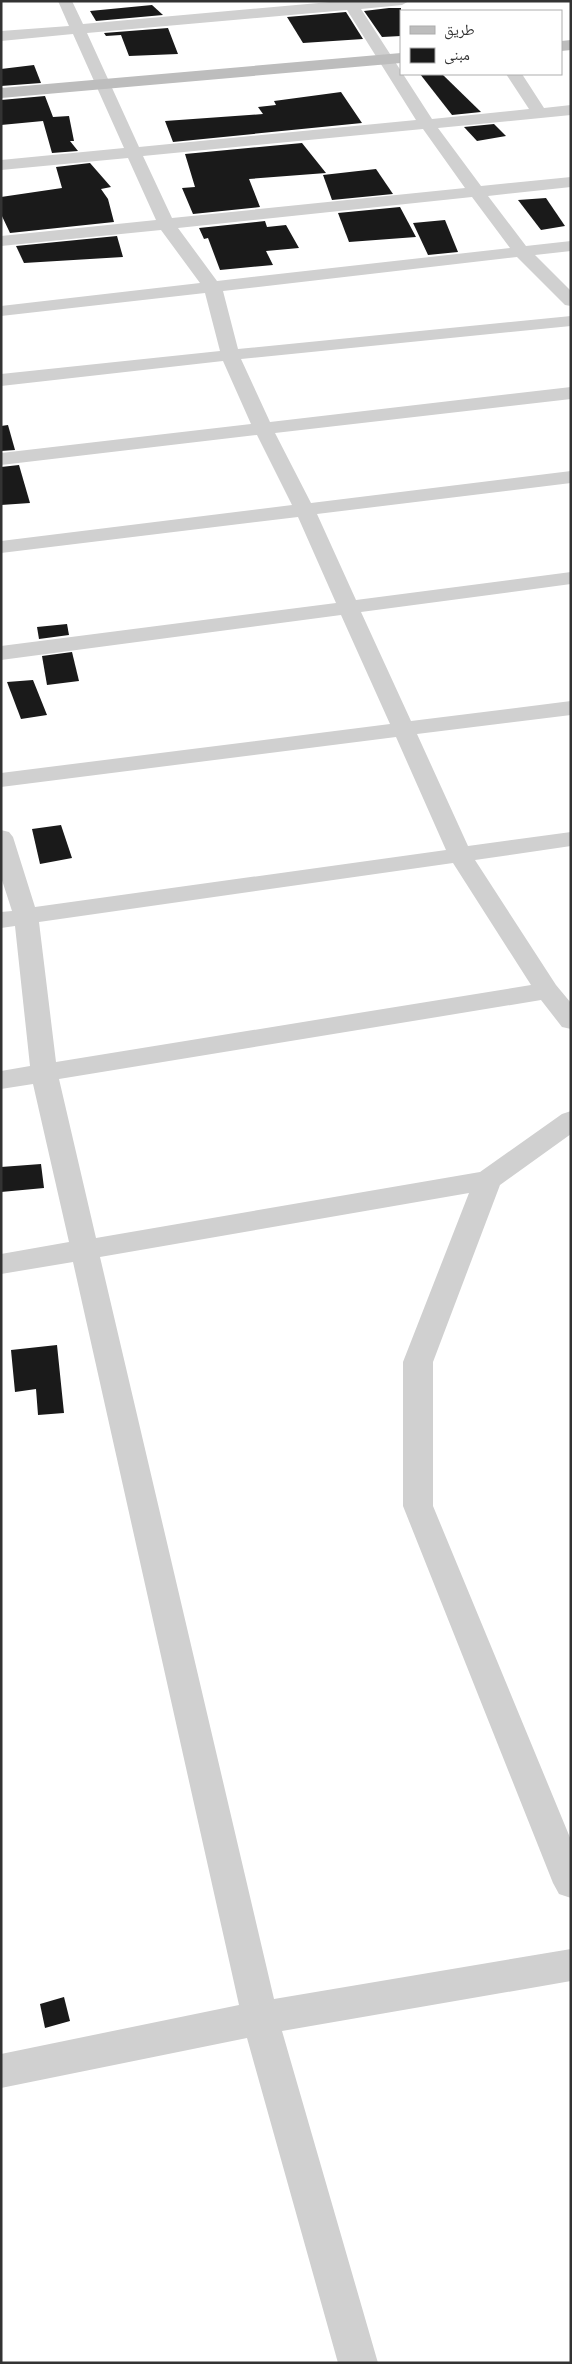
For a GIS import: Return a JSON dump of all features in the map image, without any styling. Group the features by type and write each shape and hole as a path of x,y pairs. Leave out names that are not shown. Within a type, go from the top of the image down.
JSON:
{"street":[{"path":"65,1 166,224 213,288 230,355 263,428 305,510 347,608 460,855 547,991 571,1020"},
{"path":"1,36 349,3 402,1"},
{"path":"349,3 393,58 400,72"},
{"path":"1,93 393,58"},
{"path":"402,75 427,124 521,251 571,301"},
{"path":"515,75 539,113"},
{"path":"1,166 571,110"},
{"path":"1,241 571,182"},
{"path":"1,310 213,288 571,246"},
{"path":"1,380 230,355 571,322"},
{"path":"1,459 571,392"},
{"path":"1,547 571,477"},
{"path":"1,653 571,578"},
{"path":"1,780 571,708"},
{"path":"1,836 13,918 44,1073 260,2018 358,2363"},
{"path":"13,918 571,839"},
{"path":"1,1080 547,991"},
{"path":"1,1264 488,1180 571,1120"},
{"path":"488,1180 418,1362 418,1506 571,1883"},
{"path":"1,2071 260,2018 571,1965"}],"building":[{"path":"152,5 163,15 96,21 90,11"},
{"path":"401,8 400,36 382,37 364,11"},
{"path":"346,12 363,39 303,43 287,17"},
{"path":"168,28 178,54 129,56 121,35 106,36 104,33"},
{"path":"34,65 41,83 1,86 1,69"},
{"path":"421,75 443,75 481,112 452,115"},
{"path":"341,92 362,123 173,142 165,121 263,114 258,107 276,105 274,101"},
{"path":"45,96 53,117 69,116 74,141 70,141 78,151 52,153 43,121 1,125 1,100"},
{"path":"494,124 506,136 477,141 464,127"},
{"path":"302,143 326,173 249,179 260,207 193,214 182,188 195,187 185,154"},
{"path":"90,163 111,187 101,189 108,199 114,222 10,233 1,214 1,197 62,188 56,167"},
{"path":"376,169 393,194 332,200 323,175"},
{"path":"546,198 565,226 541,230 518,200"},
{"path":"400,207 416,237 349,242 338,213"},
{"path":"445,220 458,252 428,255 413,223"},
{"path":"265,221 267,227 286,225 299,248 266,251 273,265 220,270 208,238 204,239 199,228"},
{"path":"117,236 123,257 24,263 16,246"},
{"path":"8,425 15,450 1,451 1,426"},
{"path":"19,465 30,503 1,505 1,467"},
{"path":"67,624 69,635 39,639 37,627"},
{"path":"72,652 79,681 47,685 42,656"},
{"path":"33,680 47,715 21,719 7,682"},
{"path":"61,825 72,858 40,864 32,829"},
{"path":"41,1164 44,1188 1,1192 1,1167"},
{"path":"57,1345 64,1413 38,1415 36,1389 15,1392 11,1350"},
{"path":"64,1997 70,2021 45,2028 40,2004"}]}
